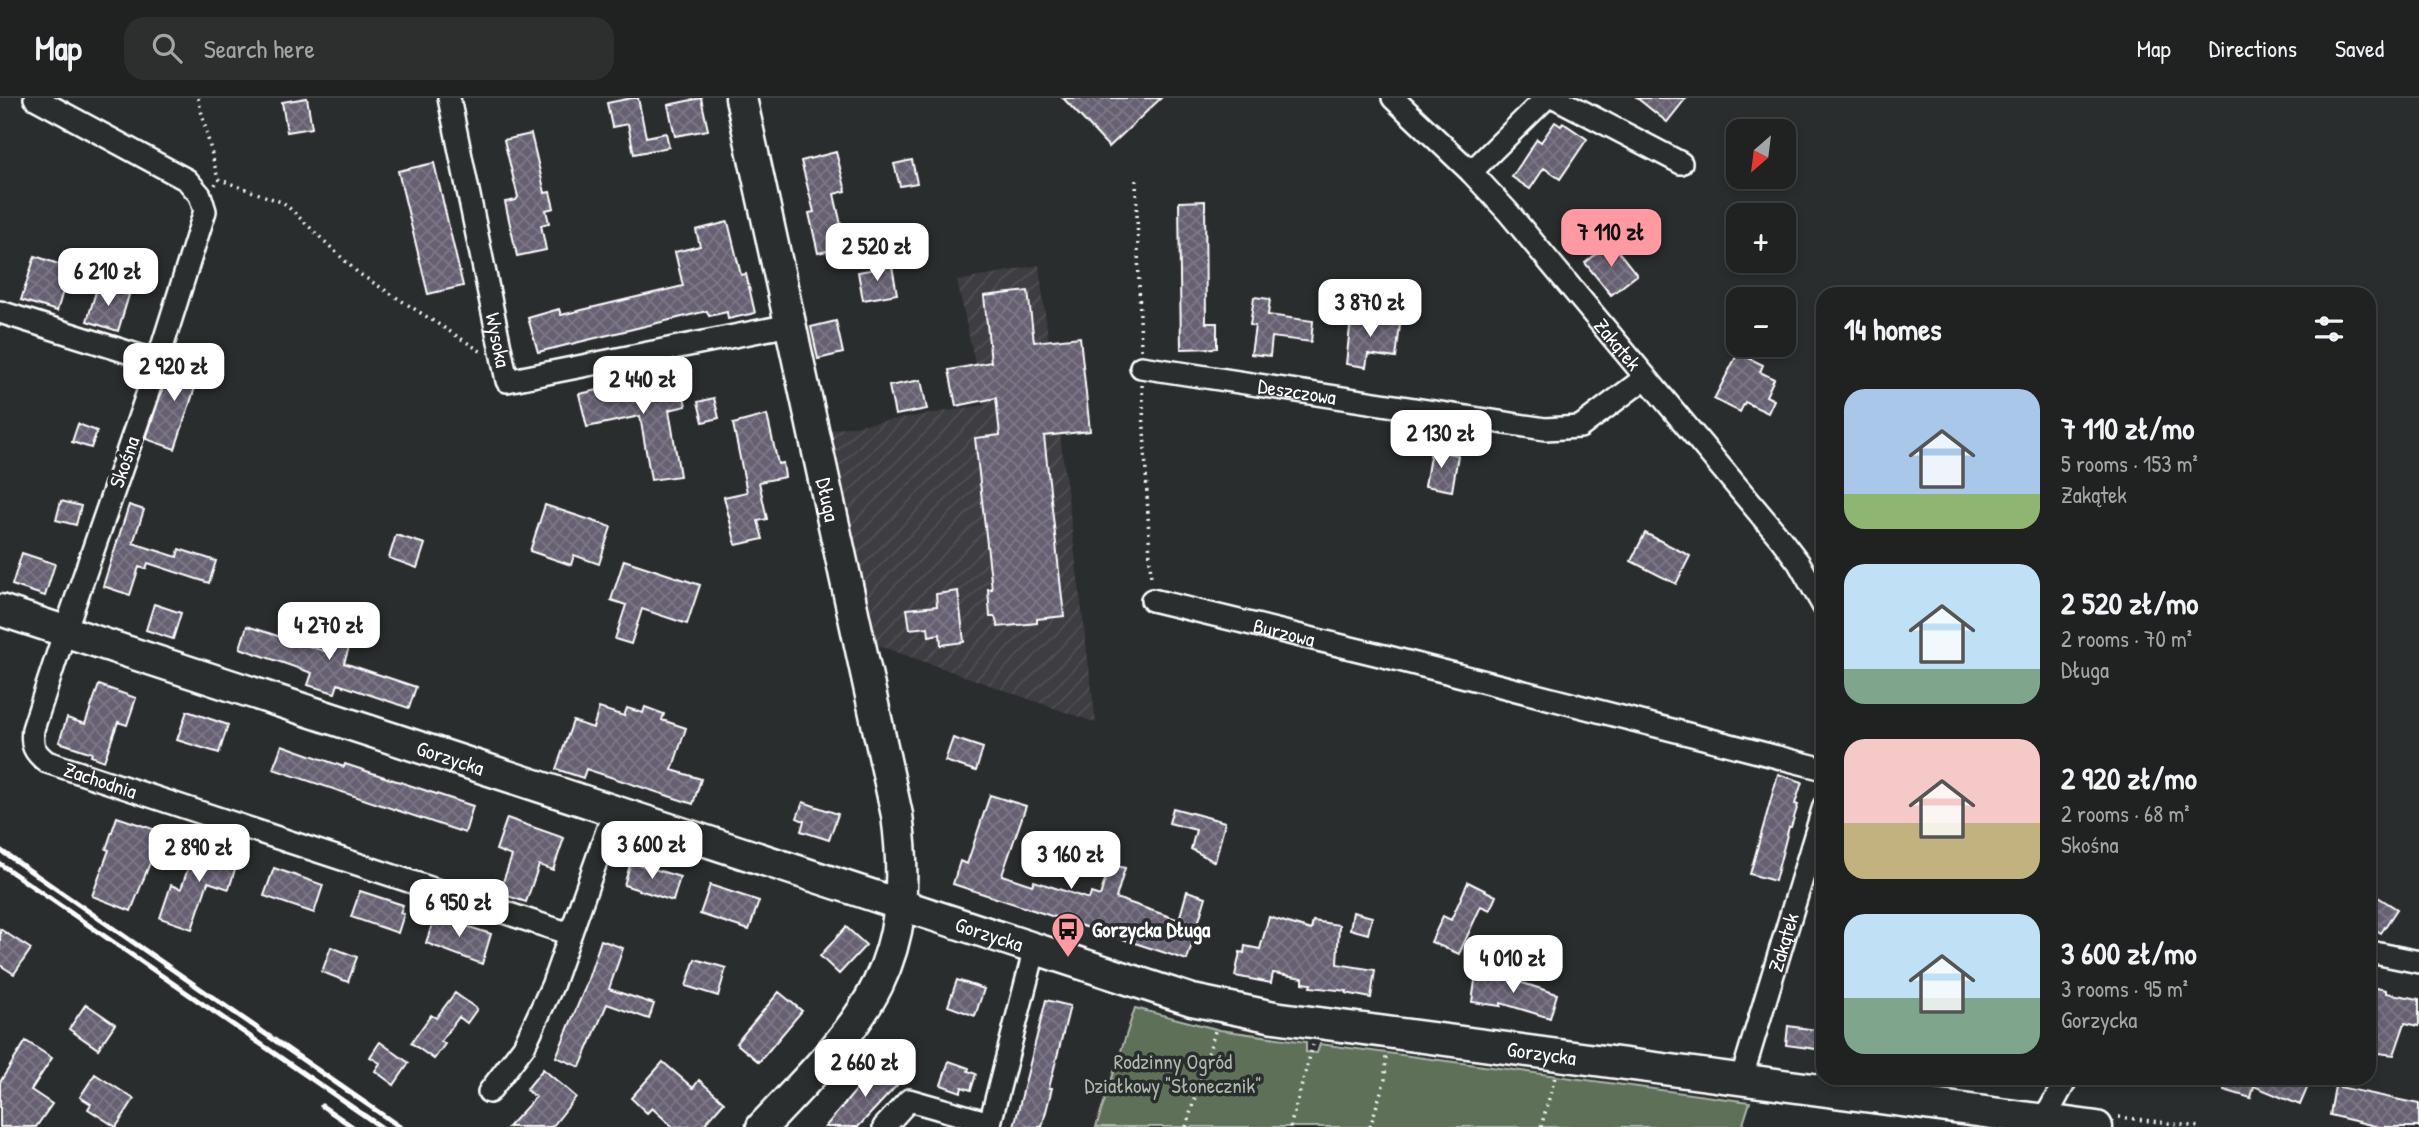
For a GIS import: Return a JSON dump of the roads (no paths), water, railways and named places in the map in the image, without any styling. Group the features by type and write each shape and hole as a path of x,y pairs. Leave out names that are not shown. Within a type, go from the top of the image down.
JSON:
{"street":[{"name":"Skośna","path":"35,98 187,180 200,195 205,211 147,395 65,631"},
{"name":"Wysoka","path":"449,98 507,381 790,325"},
{"name":"Długa","path":"741,98 897,815 903,868 902,905 897,931 886,968 863,1013 839,1044 762,1127"},
{"name":"Zakątek","path":"1393,98 1471,172 1517,222 1780,538 1799,563 1816,593"},
{"path":"1471,172 1546,98"},
{"path":"1556,98 1681,163"},
{"path":"0,312 156,361"},
{"name":"Deszczowa","path":"1141,367 1545,429 1580,427 1645,378"},
{"name":"Burzowa","path":"1152,600 1401,660 1816,767"},
{"name":"Gorzycka","path":"0,610 1192,1000 1274,1017 2087,1126"},
{"name":"Zachodnia","path":"65,631 31,741 35,753 47,762 570,934"},
{"path":"488,1092 524,1046 552,986 614,811"},
{"name":"Zakątek","path":"1741,1080 1816,832"},
{"path":"884,1127 909,1100 989,1125 1035,948"},
{"path":"2376,953 2419,962"},
{"path":"2044,1120 2063,1085"}],"railway":[{"path":"0,850 400,1127"},
{"path":"0,864 381,1127"},
{"path":"322,1106 353,1127"}],"place":[{"name":"Gorzycka Długa","path":"1068,959"}],"park label":[{"name":"Rodzinny Ogród Działkowy \"Słonecznik\"","path":"1173,1073"}]}
